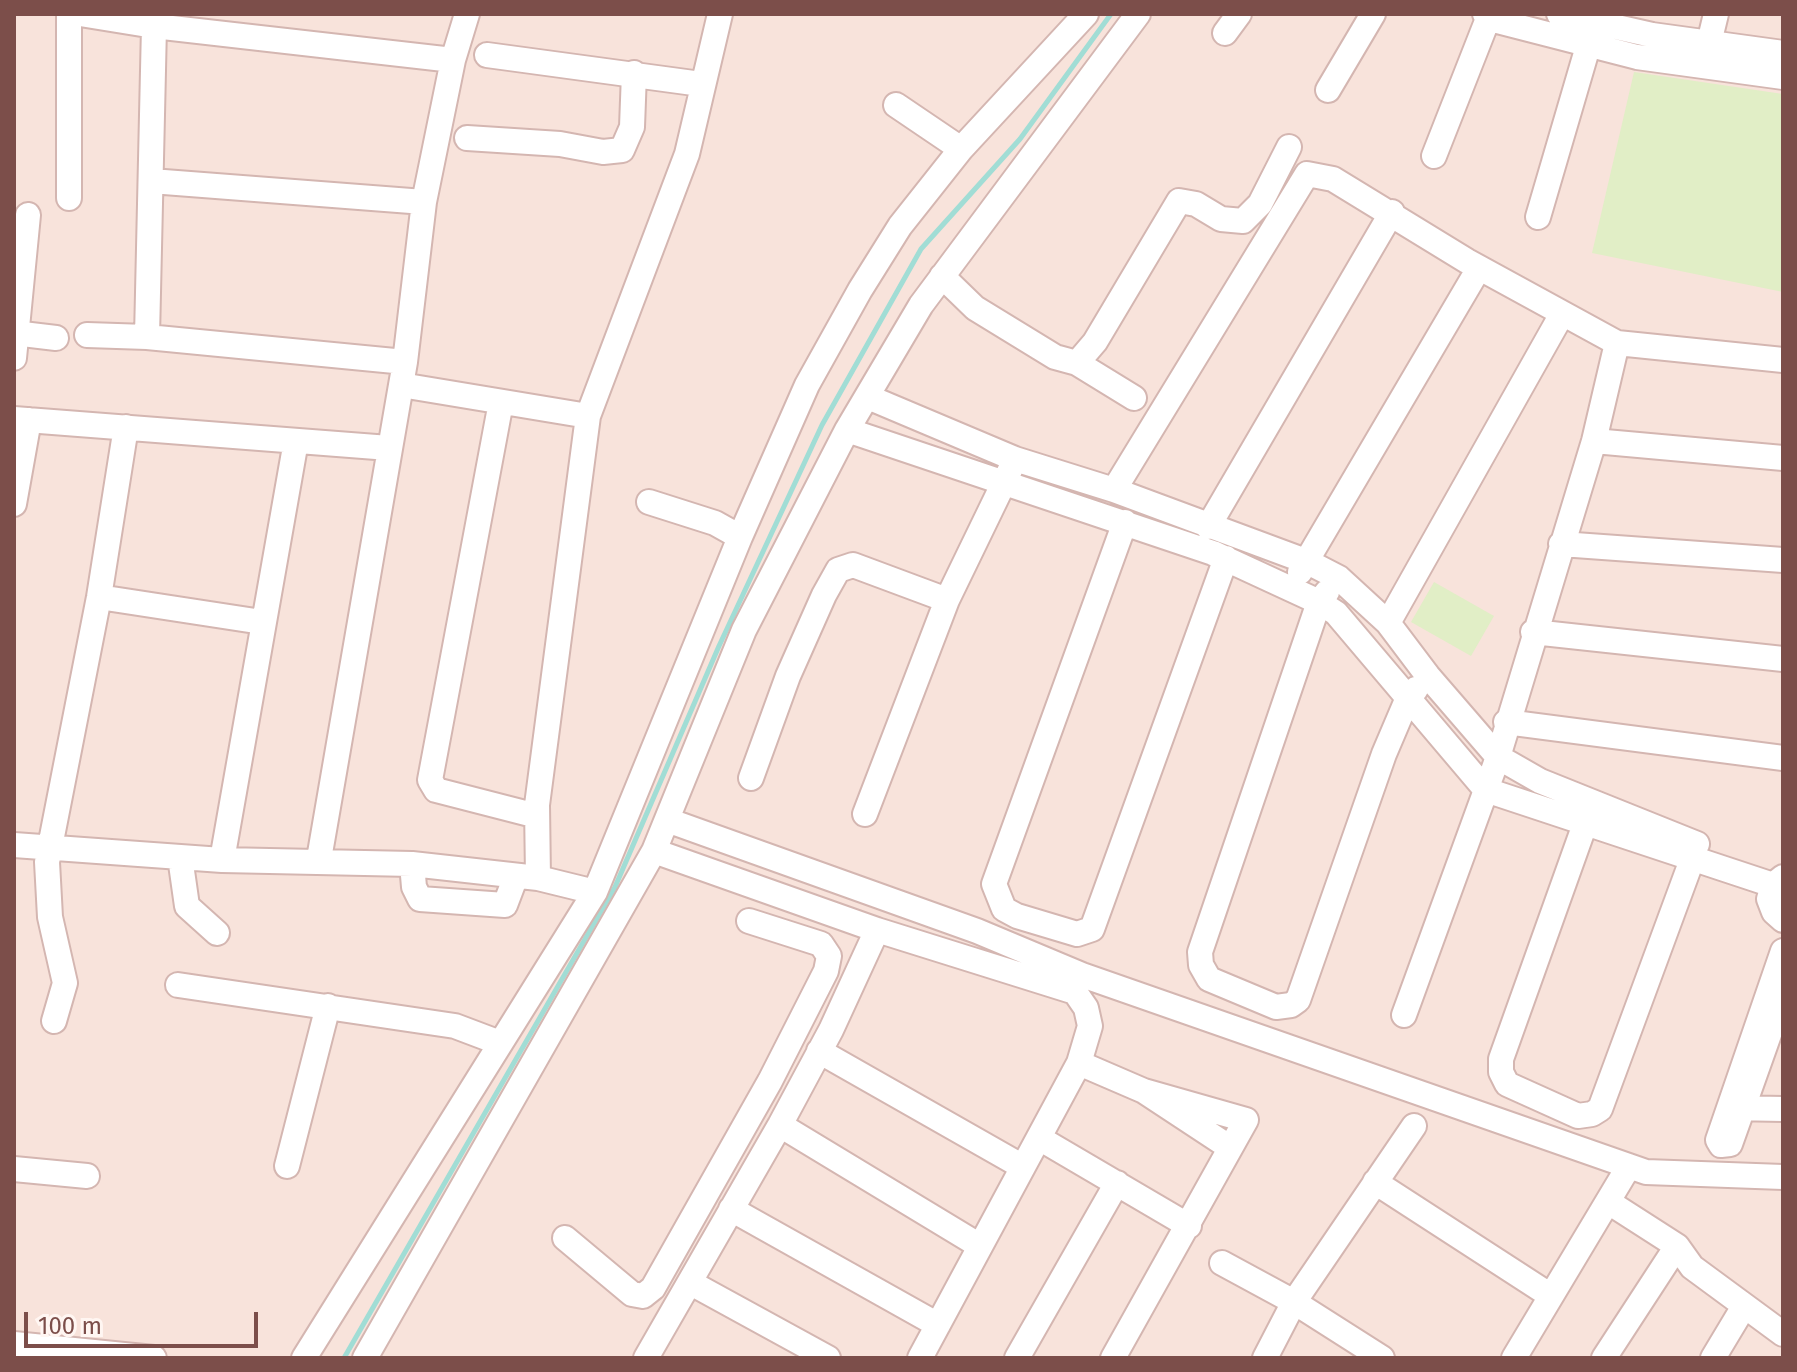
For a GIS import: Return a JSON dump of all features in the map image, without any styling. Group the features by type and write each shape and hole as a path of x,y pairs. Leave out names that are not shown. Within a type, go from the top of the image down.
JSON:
{"street":[{"path":"69,14 69,198"},
{"path":"80,14 154,26 453,60"},
{"path":"319,859 403,374 424,202 453,60 467,14"},
{"path":"412,864 414,887 420,899 505,905 527,877 588,416 687,154 701,84 720,14"},
{"path":"304,1358 595,892 740,537 807,385 860,290 900,226 961,149 1086,14"},
{"path":"365,1358 654,851 744,630 847,430 921,305 1138,14"},
{"path":"1328,90 1373,14"},
{"path":"1709,43 1716,14"},
{"path":"1434,156 1487,15 1589,43 1642,35 1783,53"},
{"path":"1571,16 1783,77"},
{"path":"147,337 154,26"},
{"path":"1538,217 1589,43"},
{"path":"487,55 701,84"},
{"path":"467,138 560,144 603,152 622,150 632,127 634,73"},
{"path":"896,105 961,149"},
{"path":"1077,363 1095,342 1179,201 1196,204 1221,219 1243,221 1260,204 1289,147"},
{"path":"1114,490 1300,180 1307,174 1333,179 1392,212 1479,268 1617,343 1783,360"},
{"path":"151,181 424,202"},
{"path":"1125,522 994,884 1004,909 1017,916 1077,934 1092,929 1217,542 1392,212"},
{"path":"14,358 28,215"},
{"path":"1289,587 1308,562 1479,268"},
{"path":"942,276 975,308 1055,357 1077,363 1134,398"},
{"path":"1388,623 1562,314"},
{"path":"15,333 56,338"},
{"path":"87,335 147,337 403,374 501,402 588,416"},
{"path":"1404,1015 1498,757 1533,632 1594,441 1617,343"},
{"path":"868,397 1015,459 1114,490 1217,542 1319,602 1336,613 1486,790 1693,857 1780,878"},
{"path":"501,402 430,780 436,790 537,816"},
{"path":"14,504 22,419 389,448"},
{"path":"54,1021 65,983 47,887 47,862 99,597 126,427"},
{"path":"847,430 1125,522 1308,562 1339,578 1388,623 1428,676 1498,757 1540,781 1780,878"},
{"path":"222,860 296,441"},
{"path":"1594,441 1783,458"},
{"path":"865,814 947,600 1015,459"},
{"path":"649,502 715,523 740,537"},
{"path":"1561,544 1783,560"},
{"path":"751,778 788,676 838,570 853,565 947,600"},
{"path":"1339,578 1319,602 1200,952 1201,965 1209,979 1276,1007 1285,1007 1298,1000 1384,754 1407,700 1428,676"},
{"path":"99,597 262,622"},
{"path":"1533,632 1783,659"},
{"path":"1506,722 1783,758"},
{"path":"667,820 977,931 1082,975 1637,1169 1783,1177"},
{"path":"1585,824 1501,1059 1501,1072 1507,1084 1578,1116 1600,1109 1693,857"},
{"path":"14,845 222,860 319,859 412,864 527,877 595,892"},
{"path":"654,851 877,930 1075,992 1086,1008 1090,1026 1079,1063 938,1325 927,1355"},
{"path":"180,857 187,906 217,933"},
{"path":"1780,878 1771,906 1783,920"},
{"path":"565,1238 632,1294 643,1296 653,1288 770,1081 826,971 829,956 821,944 749,921"},
{"path":"646,1358 780,1125 877,930"},
{"path":"1783,951 1778,995 1736,1108 1783,1109"},
{"path":"178,985 455,1026 500,1043"},
{"path":"287,1166 328,1006"},
{"path":"819,1051 1023,1167"},
{"path":"1079,1063 1144,1091 1229,1147"},
{"path":"770,1081 796,1095"},
{"path":"1113,1358 1250,1114 1144,1091"},
{"path":"780,1125 980,1246"},
{"path":"1265,1358 1294,1302 1414,1126"},
{"path":"1039,1138 1189,1226"},
{"path":"14,1169 87,1176"},
{"path":"1514,1358 1610,1203 1637,1169"},
{"path":"1375,1182 1551,1296"},
{"path":"1017,1358 1117,1183"},
{"path":"1610,1203 1677,1246 1692,1267 1743,1308 1783,1334"},
{"path":"731,1209 938,1325"},
{"path":"1604,1358 1677,1246"},
{"path":"1222,1263 1294,1302 1382,1358"},
{"path":"691,1283 828,1358"},
{"path":"1713,1358 1743,1308"},
{"path":"14,1344 154,1358"}],"shaded area":[{"path":"14,14 1783,14 1783,1358 14,1358"}],"green space":[{"path":"1634,72 1783,94 1783,292 1592,253"},
{"path":"1434,582 1494,616 1471,656 1411,622"}],"waterway":[{"path":"344,1358 615,887 719,646 822,425 921,249 1020,139 1111,14"}]}
